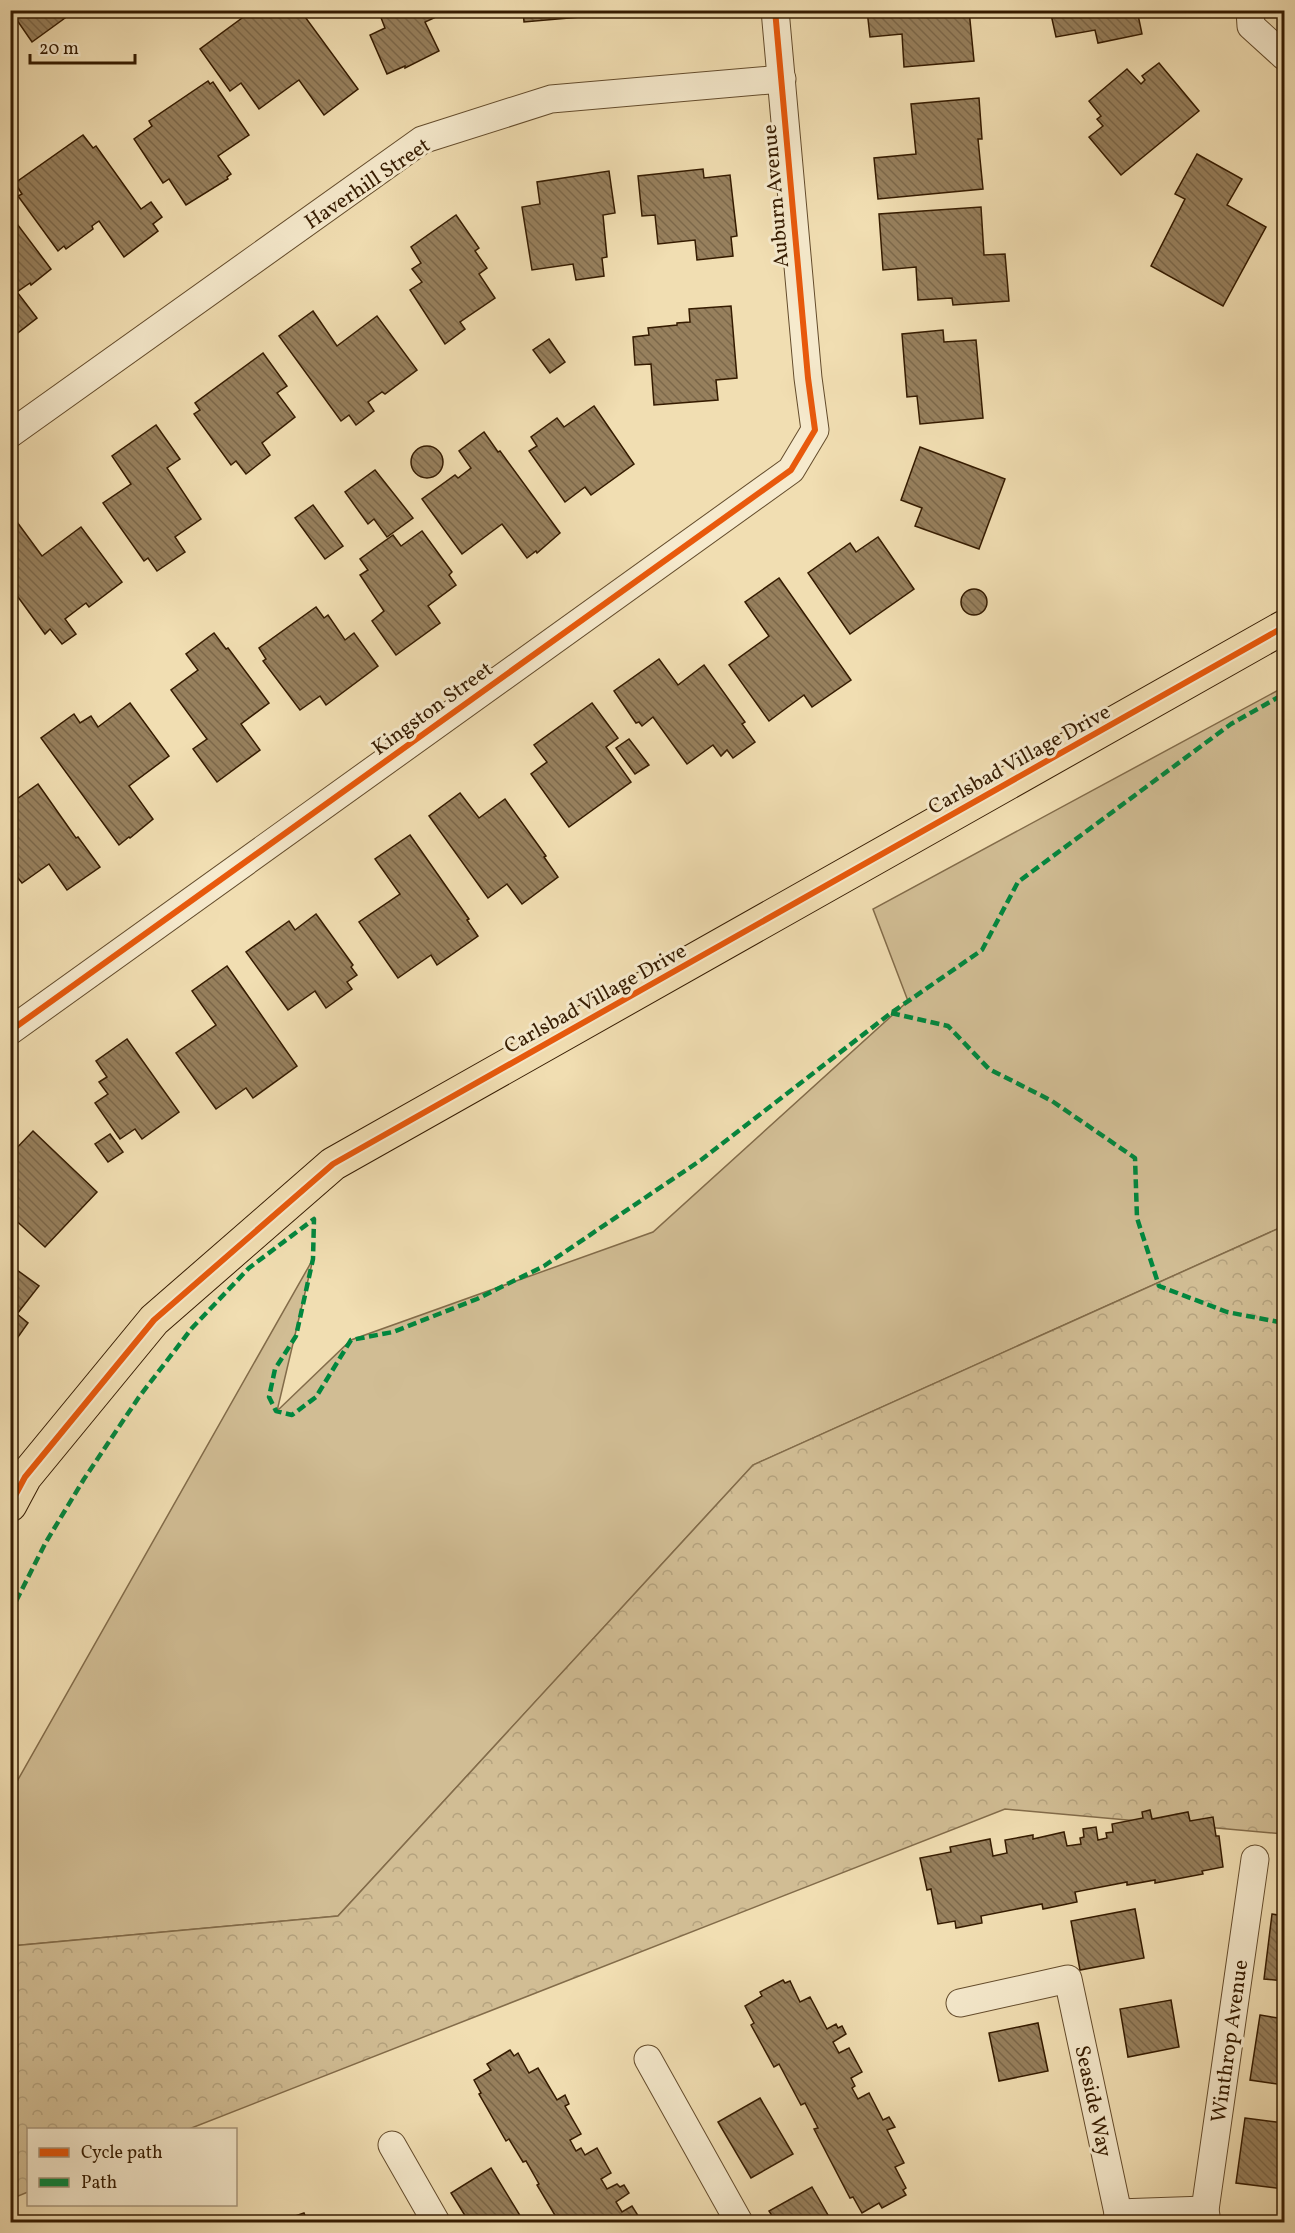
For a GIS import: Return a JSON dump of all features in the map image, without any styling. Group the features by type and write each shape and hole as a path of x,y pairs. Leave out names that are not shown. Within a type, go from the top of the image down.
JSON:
{"main road":[{"name":"Carlsbad Village Drive","path":"10,1505 25,1477 154,1320 333,1164 1284,627"}],"street":[{"name":"Auburn Avenue","path":"775,10 808,378"},
{"path":"1250,10 1251,26 1284,56"},
{"name":"Haverhill Street","path":"10,434 422,140 551,99 782,79"},
{"name":"Kingston Street","path":"10,1030 791,470 815,430 808,378"},
{"name":"Winthrop Avenue","path":"1206,2216 1255,1859"},
{"name":"Seaside Way","path":"960,2003 1068,1979 1117,2218"},
{"path":"648,2059 740,2223"},
{"path":"392,2145 436,2223"},
{"path":"1117,2218 1206,2216"}],"green space":[{"path":"1284,687 1284,1226 753,1465 338,1916 11,1946 11,1792 313,1259 277,1411 351,1340 653,1232 908,1001 873,909"},
{"path":"1284,1226 1284,1834 1005,1809 192,2128 27,2128 27,2192 11,2199 11,1946 338,1916 753,1465"}],"building":[{"path":"10,10 76,10 32,42"},
{"path":"253,10 300,10 358,89 324,115 299,80 259,109 241,83 230,91 200,49"},
{"path":"378,10 451,10 425,22 439,51 387,74 370,35 385,28"},
{"path":"523,10 580,10 580,17 524,22"},
{"path":"867,10 969,10 974,61 904,67 902,34 870,37"},
{"path":"1050,10 1137,10 1142,34 1098,43 1095,30 1056,37"},
{"path":"1159,63 1199,111 1121,175 1089,137 1103,126 1097,119 1101,116 1089,101 1127,69 1141,84 1145,80 1142,76"},
{"path":"10,65 16,73 10,77"},
{"path":"208,81 210,84 213,82 249,135 218,156 231,174 227,177 228,179 186,205 169,179 163,183 134,139 152,126 149,121"},
{"path":"979,98 982,139 978,139 983,189 878,199 874,158 916,154 911,104"},
{"path":"83,135 93,148 96,146 141,209 151,202 162,217 153,224 158,231 124,257 99,221 92,226 93,229 66,249 64,246 58,251 18,196 22,194 15,183"},
{"path":"1197,154 1242,179 1227,205 1266,227 1223,306 1151,266 1185,199 1175,194"},
{"path":"703,169 704,178 730,175 737,236 731,237 733,256 697,260 695,240 658,244 655,215 642,216 638,176"},
{"path":"609,171 615,213 603,215 607,257 602,258 604,276 576,280 573,264 532,270 522,207 540,204 537,182"},
{"path":"981,207 984,255 1005,254 1009,301 953,305 952,298 918,300 916,267 883,270 879,214"},
{"path":"10,210 14,215 11,216 51,269 31,285 30,283 17,292 37,318 10,339"},
{"path":"456,215 479,248 475,251 487,268 479,274 495,298 460,322 465,329 445,344 410,290 422,282 412,269 421,263 411,247"},
{"path":"731,306 737,378 716,380 718,400 654,405 651,364 635,365 633,337 649,335 648,328 690,322 689,309"},
{"path":"313,311 337,346 377,316 417,370 385,394 382,392 368,402 374,411 356,425 349,415 341,421 279,336"},
{"path":"1284,311 1284,328 1281,325 1280,315"},
{"path":"943,330 944,342 976,340 983,418 920,424 917,396 907,397 902,334"},
{"path":"549,339 565,362 550,373 533,350"},
{"path":"263,353 287,386 277,393 295,417 262,443 270,455 246,474 236,461 231,465 194,414 200,410 195,403"},
{"path":"594,406 634,464 591,495 585,487 565,502 529,451 537,446 531,437 557,418 564,427"},
{"path":"156,425 180,459 167,468 201,519 175,537 185,552 157,571 148,558 144,561 103,503 131,484 112,456"},
{"path":"484,432 560,533 537,553 536,551 527,558 502,524 462,554 422,499 455,475 458,478 471,468 459,451"},
{"path":"427,446 438,451 443,462 438,473 427,478 416,473 411,462 416,451"},
{"path":"920,447 1005,479 979,549 915,526 922,508 901,500"},
{"path":"375,470 413,518 387,537 374,519 368,524 345,492"},
{"path":"313,505 343,546 325,559 295,518"},
{"path":"17,522 42,556 81,527 122,582 89,607 86,603 65,619 76,634 62,644 50,629 45,634 10,586 10,527"},
{"path":"422,531 452,572 449,575 456,585 428,606 440,623 396,655 372,621 384,611 360,575 368,570 360,559 393,535 401,546"},
{"path":"878,537 914,589 850,634 808,573 850,543 856,552"},
{"path":"779,578 851,680 812,707 804,695 769,721 729,665 769,636 745,602"},
{"path":"974,589 983,593 987,602 983,611 974,615 965,611 961,602 965,593"},
{"path":"316,607 324,618 328,615 345,640 354,633 378,666 326,705 320,696 300,710 263,661 266,659 259,648"},
{"path":"214,633 269,703 241,724 260,750 217,782 193,749 207,739 171,690 198,670 186,654"},
{"path":"659,659 678,685 704,665 745,722 742,724 755,742 733,758 727,750 721,756 713,745 687,764 653,717 642,726 639,722 636,723 614,691"},
{"path":"130,703 169,756 129,786 153,819 119,845 41,738 74,714 80,723 91,716 98,727"},
{"path":"592,703 618,738 606,747 631,782 569,827 531,774 547,762 534,745"},
{"path":"629,739 649,765 635,774 616,748"},
{"path":"38,784 76,838 78,837 100,867 67,890 49,864 22,883 10,868 10,804"},
{"path":"460,793 479,818 505,799 546,856 544,857 558,877 522,904 507,884 488,898 429,816"},
{"path":"410,835 469,919 467,920 478,936 437,965 431,955 398,978 359,922 400,894 375,859"},
{"path":"316,914 353,965 351,967 357,975 347,982 352,989 326,1008 315,991 288,1010 246,952 289,921 295,930"},
{"path":"227,966 297,1066 253,1098 246,1088 216,1109 176,1053 216,1025 192,991"},
{"path":"127,1039 179,1112 142,1139 135,1129 120,1139 95,1103 108,1094 99,1082 107,1077 96,1061"},
{"path":"33,1131 97,1192 45,1247 10,1215 10,1155"},
{"path":"110,1134 123,1152 108,1162 95,1144"},
{"path":"10,1265 39,1286 17,1314 28,1323 11,1347"},
{"path":"1150,1810 1152,1819 1188,1812 1190,1821 1213,1817 1216,1836 1219,1836 1223,1867 1202,1871 1203,1874 1155,1883 1155,1880 1127,1885 1127,1882 1075,1892 1077,1902 1043,1909 1042,1904 981,1916 982,1923 956,1928 955,1921 938,1924 931,1889 927,1890 920,1858 951,1852 950,1847 990,1839 993,1856 1007,1853 1005,1840 1033,1835 1033,1839 1064,1832 1067,1846 1081,1844 1080,1838 1084,1837 1083,1829 1096,1827 1098,1840 1107,1838 1106,1833 1113,1832 1112,1824 1143,1818 1142,1812"},
{"path":"1135,1909 1144,1958 1080,1970 1071,1921"},
{"path":"1272,1914 1284,1916 1284,1981 1264,1979"},
{"path":"783,1980 785,1983 790,1981 800,2002 810,1997 827,2029 836,2024 838,2028 842,2026 846,2034 833,2042 839,2053 849,2048 862,2072 851,2078 855,2086 852,2088 858,2099 869,2093 883,2120 889,2117 895,2127 887,2130 904,2163 895,2167 906,2188 903,2190 906,2195 882,2208 879,2203 862,2213 853,2197 850,2198 814,2129 818,2128 805,2103 801,2105 779,2064 774,2067 751,2025 754,2023 745,2006 762,1996 760,1992"},
{"path":"1171,2000 1179,2047 1128,2057 1120,2009"},
{"path":"1260,2015 1284,2019 1284,2085 1250,2080"},
{"path":"1038,2023 1048,2071 999,2081 989,2033"},
{"path":"510,2050 514,2056 518,2053 529,2073 538,2068 557,2100 565,2095 569,2104 565,2106 581,2134 570,2140 576,2151 581,2148 585,2155 597,2148 611,2173 601,2179 607,2189 617,2184 620,2187 624,2185 629,2193 616,2202 622,2212 632,2206 642,2222 559,2222 526,2161 523,2162 509,2139 506,2141 479,2094 481,2093 474,2080 491,2070 487,2064"},
{"path":"760,2098 793,2154 751,2178 718,2122"},
{"path":"1245,2118 1284,2123 1284,2189 1236,2183"},
{"path":"491,2168 524,2222 469,2222 451,2193"},
{"path":"812,2187 832,2222 776,2222 769,2211"},
{"path":"304,2213 306,2218 310,2217 312,2222 278,2222"}],"marked path":[{"path":"10,1613 46,1542 84,1479 139,1397 192,1328 249,1268 314,1219 313,1259 296,1336 275,1369 269,1397 276,1411 292,1415 316,1397 351,1340 393,1332 477,1299 544,1266 701,1160 891,1013 982,950 1018,882 1231,724 1284,694"},
{"path":"891,1013 948,1026 989,1069 1052,1101 1135,1158 1137,1218 1159,1286 1227,1312 1284,1323"}],"cycle path":[{"path":"10,1031 791,470 815,430 808,378 775,10"},
{"path":"10,1505 25,1477 154,1320 333,1164 1284,627"}]}
